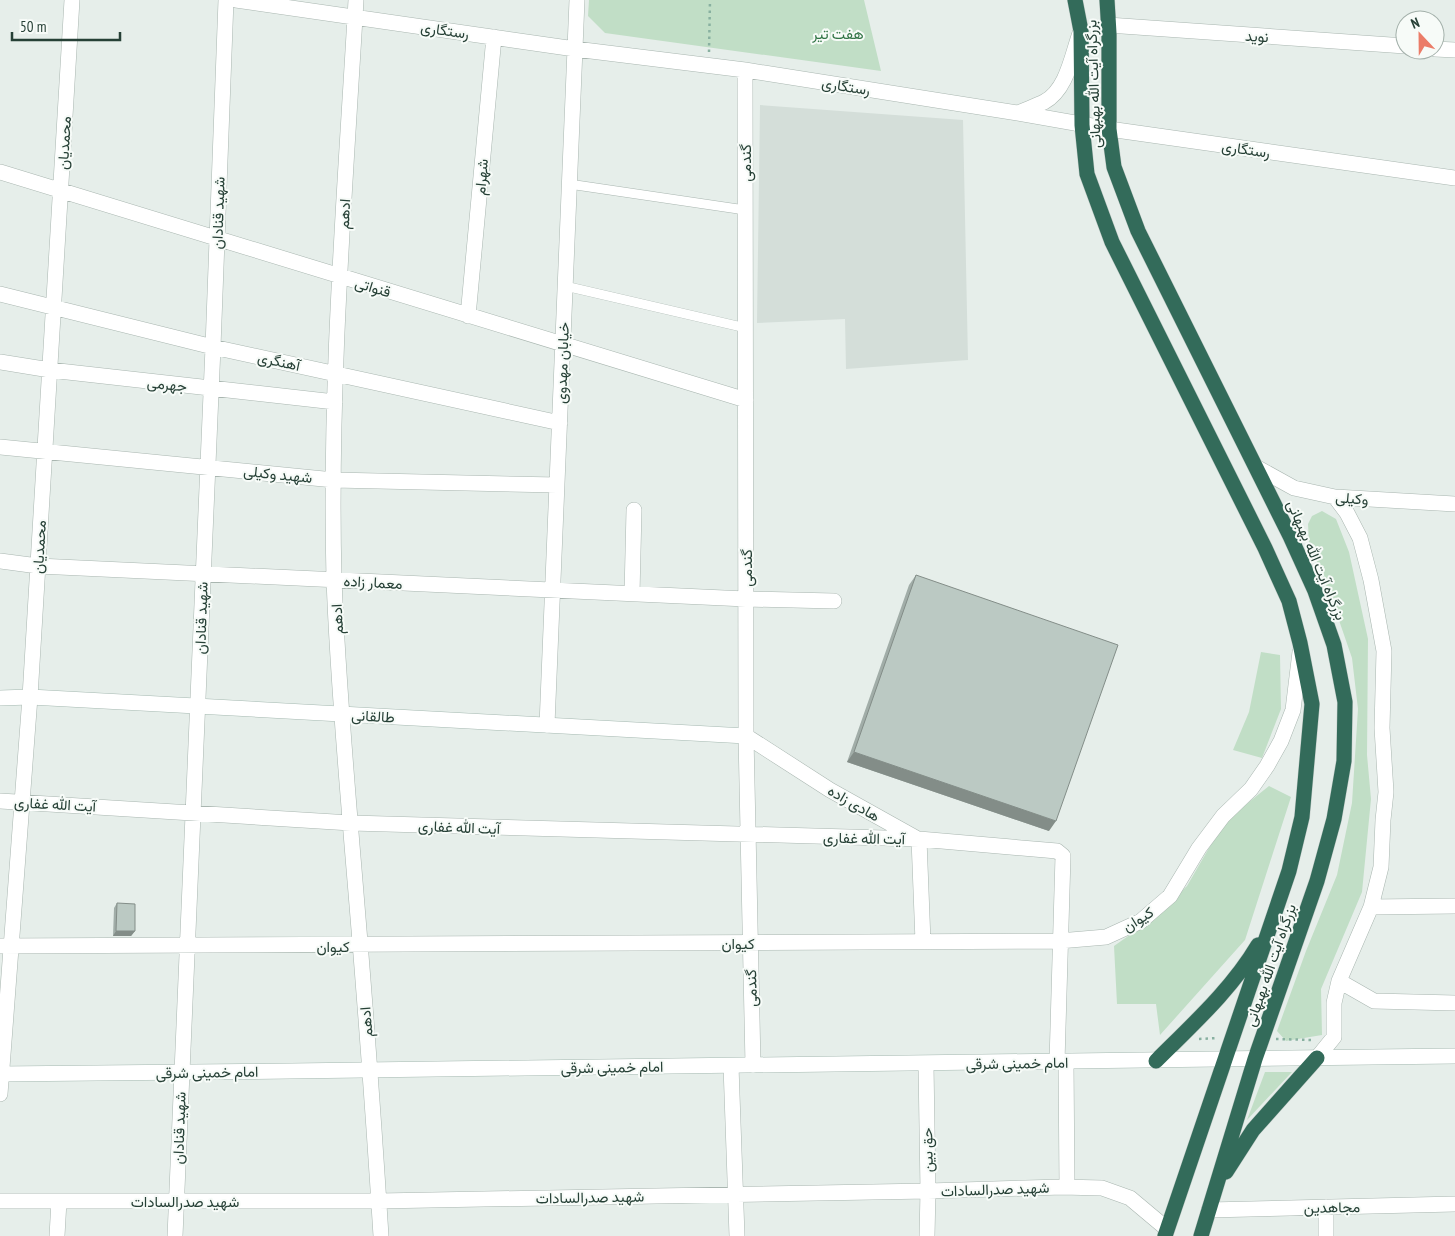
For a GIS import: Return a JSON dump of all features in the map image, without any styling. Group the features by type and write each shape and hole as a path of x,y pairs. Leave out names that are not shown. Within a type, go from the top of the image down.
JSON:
{"highway":[{"name":"بزرگراه آیت الله بهبهانی","path":"1075,0 1081,31 1082,125 1087,174 1112,242 1265,548 1289,602 1300,643 1312,704 1302,817 1289,871 1166,1233"},
{"name":"بزرگراه آیت الله بهبهانی","path":"1107,0 1109,129 1114,167 1138,231 1315,591 1334,645 1345,702 1344,761 1334,819 1317,882 1255,1059 1201,1236"},
{"path":"1112,242 1138,231"},
{"path":"1156,1060 1224,991 1251,957 1273,920"},
{"path":"1216,1188 1253,1130 1317,1058"}],"street":[{"name":"محمدیان","path":"0,1094 6,947 22,802 30,697 72,0"},
{"name":"شهید قنادان","path":"175,1236 226,0"},
{"name":"رستگاری","path":"236,0 575,49 745,70 1018,113 1082,125 1455,178"},
{"name":"ادهم","path":"356,0 335,373 334,580 342,714 381,1236"},
{"name":"خیابان مهدوی","path":"547,725 577,0"},
{"name":"نوید","path":"1108,25 1395,45"},
{"path":"1018,113 1046,102 1058,91 1064,80 1081,31"},
{"name":"شهرام","path":"468,316 494,37"},
{"name":"گندمی","path":"745,70 746,736 752,1066"},
{"name":"قنواتی","path":"0,172 746,400"},
{"name":"آهنگری","path":"0,294 213,347 560,423"},
{"name":"جهرمی","path":"0,362 50,370 335,402"},
{"name":"شهید وکیلی","path":"0,447 334,480 557,485"},
{"name":"وکیلی","path":"1256,468 1294,488 1335,497 1455,504"},
{"path":"1317,1058 1334,1037 1334,1003 1339,981 1371,907 1381,867 1386,792 1382,728 1384,651 1371,580 1360,538 1335,497"},
{"path":"632,594 634,510"},
{"name":"معمار زاده","path":"0,561 38,566 203,574 746,599 834,601"},
{"name":"کیوان","path":"6,947 1059,941 1106,937 1141,921 1170,896 1199,848 1223,816 1251,788 1267,766 1281,741 1293,710 1300,643"},
{"name":"طالقانی","path":"0,698 30,697 746,736"},
{"name":"هادی زاده","path":"746,736 830,790 919,839 1057,851 1061,853 1063,856 1059,941"},
{"name":"آیت الله غفاری","path":"0,801 350,823 748,836 919,839"},
{"path":"919,839 923,942"},
{"path":"1371,907 1455,906"},
{"path":"1059,941 1067,1187"},
{"path":"1339,981 1374,1001 1455,1003"},
{"path":"1255,1059 1455,1056"},
{"name":"امام خمینی شرقی","path":"1,1074 926,1065 1255,1059"},
{"name":"حق بین","path":"926,1065 927,1236"},
{"path":"731,1066 737,1236"},
{"name":"شهید صدرالسادات","path":"0,1201 379,1202 735,1194 928,1192 1067,1187 1102,1188 1130,1198 1166,1233"},
{"path":"57,1236 59,1201"},
{"name":"مجاهدین","path":"1209,1210 1455,1204"},
{"path":"1326,1207 1326,1236"}],"lane":[{"path":"569,184 746,210"},
{"path":"565,286 746,328"}],"path":[{"path":"709,66 710,0"}],"shaded area":[{"path":"760,105 963,120 968,360 846,369 845,319 757,323"}],"green space":[{"name":"هفت تیر","path":"589,0 864,0 881,71 605,33 588,16"},
{"path":"1322,511 1336,519 1349,552 1368,639 1367,755 1371,799 1362,892 1321,989 1322,1035 1286,1041 1277,1031 1306,951 1337,875 1352,803 1358,709 1352,658 1309,542 1308,524 1312,516"},
{"path":"1261,652 1280,655 1281,709 1262,758 1233,750 1249,712"},
{"path":"1269,786 1291,797 1245,940 1160,1035 1156,1004 1117,1004 1114,946 1151,920 1187,886 1224,822"},
{"path":"1265,1072 1292,1072 1247,1120"}],"building":[{"path":"916,575 1118,645 1056,821 854,752"},
{"path":"117,903 135,904 135,931 116,931"}]}
